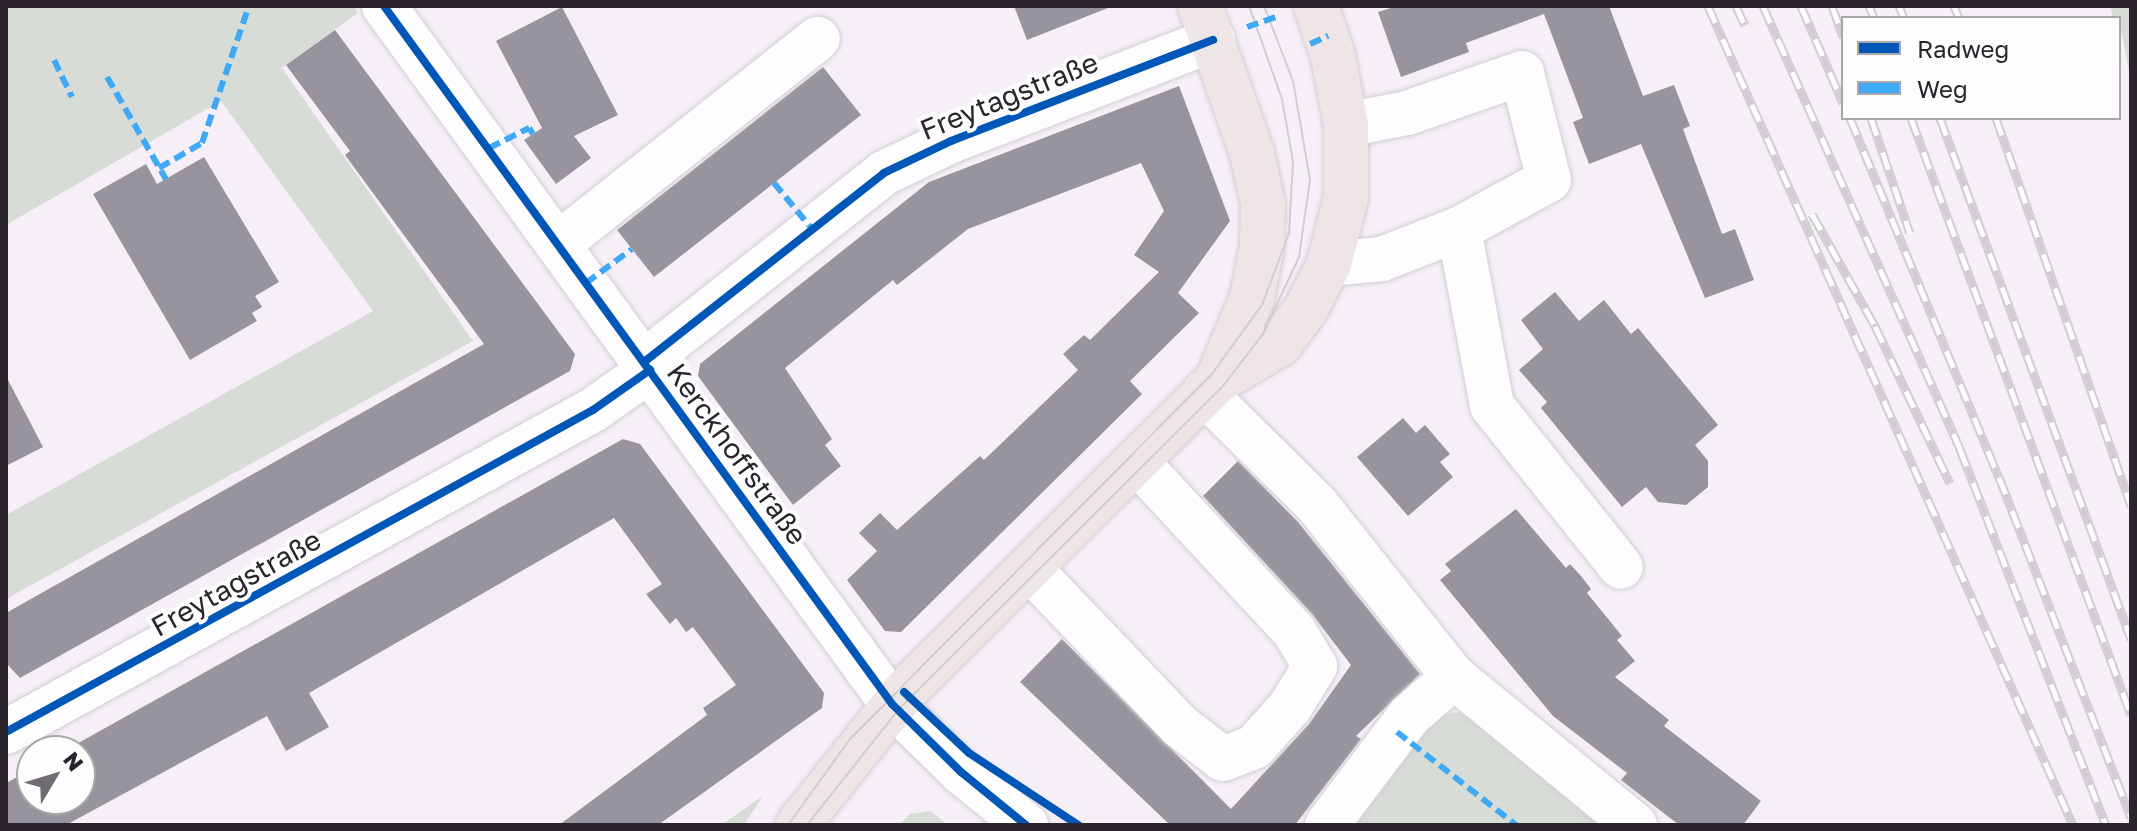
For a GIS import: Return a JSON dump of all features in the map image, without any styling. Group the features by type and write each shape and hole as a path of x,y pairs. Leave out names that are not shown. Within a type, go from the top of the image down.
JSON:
{"main road":[{"path":"798,825 892,704 1210,387 1280,344 1306,309 1329,264 1346,198 1346,125 1333,56 1316,6"},
{"path":"1207,23 1255,163 1264,227 1252,298 1210,387"}],"street":[{"name":"Kerckhoffstraße","path":"384,6 892,704 961,772 1026,825"},
{"name":"Freytagstraße","path":"6,732 593,410 884,173 1207,23"},
{"path":"558,244 818,39"},
{"path":"1329,264 1382,259 1459,229 1549,180 1522,73 1407,113 1346,125"},
{"path":"1459,229 1492,406 1621,567"},
{"path":"1210,387 1317,505 1454,677 1635,825"},
{"path":"1029,568 1180,726 1223,759 1254,747 1290,707 1315,666 1294,631 1136,461"},
{"path":"1327,825 1409,716 1454,677"}],"shaded area":[{"path":"6,6 355,6 358,13 282,68 473,341 6,599 6,515 373,311 221,101 6,225"},
{"path":"2110,6 2131,6 2131,83 2121,16 2112,16"},
{"path":"1460,712 1605,825 1340,825 1428,717"},
{"path":"763,796 744,825 721,825"},
{"path":"931,811 947,825 899,825 910,814"}],"building":[{"path":"1014,6 1108,6 1108,8 1027,40"},
{"path":"1397,6 1609,6 1643,96 1674,85 1690,126 1683,129 1722,234 1735,229 1754,280 1705,298 1641,144 1589,164 1573,122 1583,118 1544,14 1466,43 1469,52 1401,77 1378,12"},
{"path":"562,7 618,115 574,136 591,158 556,184 524,140 542,128 496,41"},
{"path":"335,30 575,354 570,371 20,678 6,663 6,613 484,344 345,155 350,151 286,65"},
{"path":"823,67 861,115 654,277 617,230"},
{"path":"1179,86 1230,221 1178,293 1199,313 1130,381 1142,394 901,632 885,631 847,580 877,551 859,533 880,513 897,530 980,456 984,460 1078,370 1063,354 1084,335 1090,340 1159,272 1134,255 1164,211 1141,163 968,229 897,285 893,280 785,368 832,439 825,445 841,466 793,505 698,376 700,364 929,182"},
{"path":"204,157 279,282 255,296 262,307 252,313 257,321 190,360 93,194 146,164 157,184"},
{"path":"1555,292 1579,321 1604,300 1631,334 1638,328 1718,425 1695,445 1708,461 1708,487 1686,505 1658,502 1646,487 1622,507 1541,408 1547,402 1519,370 1543,349 1521,320"},
{"path":"6,376 43,447 6,466"},
{"path":"1403,418 1416,433 1425,425 1450,454 1440,462 1453,477 1408,516 1357,457"},
{"path":"623,439 640,444 824,693 822,708 658,825 559,825 707,715 703,708 736,685 693,627 686,632 676,618 670,624 646,594 662,584 614,518 309,693 329,727 286,751 267,716 96,809 96,735 93,735"},
{"path":"1238,461 1298,522 1420,674 1356,736 1361,739 1295,825 1170,825 1020,682 1062,639 1231,809 1309,724 1351,665 1312,614 1203,496"},
{"path":"1516,509 1566,568 1570,564 1581,576 1591,589 1587,593 1622,636 1617,640 1635,661 1615,677 1669,720 1664,726 1761,801 1743,825 1679,825 1621,780 1627,773 1553,716 1440,580 1451,571 1445,564"},
{"path":"16,778 16,815 84,815 66,825 6,825 6,783"}],"tram line":[{"path":"788,825 850,739 1212,374 1262,305 1289,233 1293,162 1282,99 1249,6"},
{"path":"807,825 898,710 1223,386 1263,334 1299,257 1310,180 1293,81 1264,6"}],"railway":[{"path":"1708,6 2073,825"},
{"path":"1736,6 1745,25"},
{"path":"1763,6 1960,449 2106,825"},
{"path":"1801,6 1841,98"},
{"path":"1832,6 1841,31"},
{"path":"1869,6 1873,16"},
{"path":"1899,6 1903,16"},
{"path":"1954,6 1958,16"},
{"path":"1851,120 1999,477 2131,817"},
{"path":"1872,120 1910,233"},
{"path":"1912,120 2131,715"},
{"path":"1941,120 2131,639"},
{"path":"1997,120 2131,506"},
{"path":"1812,214 1875,326 1950,483"}],"marked path":[{"path":"159,168 202,143 249,6"},
{"path":"1247,27 1279,16"},
{"path":"1310,44 1328,36"},
{"path":"54,60 72,97"},
{"path":"107,77 166,179"},
{"path":"489,148 529,128 533,134"},
{"path":"774,183 812,229"},
{"path":"586,283 632,249"},
{"path":"1397,732 1516,825"}],"cycle path":[{"path":"384,6 892,704 961,772 1026,825"},
{"path":"644,362 884,173 951,141 1213,40"},
{"path":"6,732 593,410 650,370"},
{"path":"904,692 969,753 1078,825"}]}
